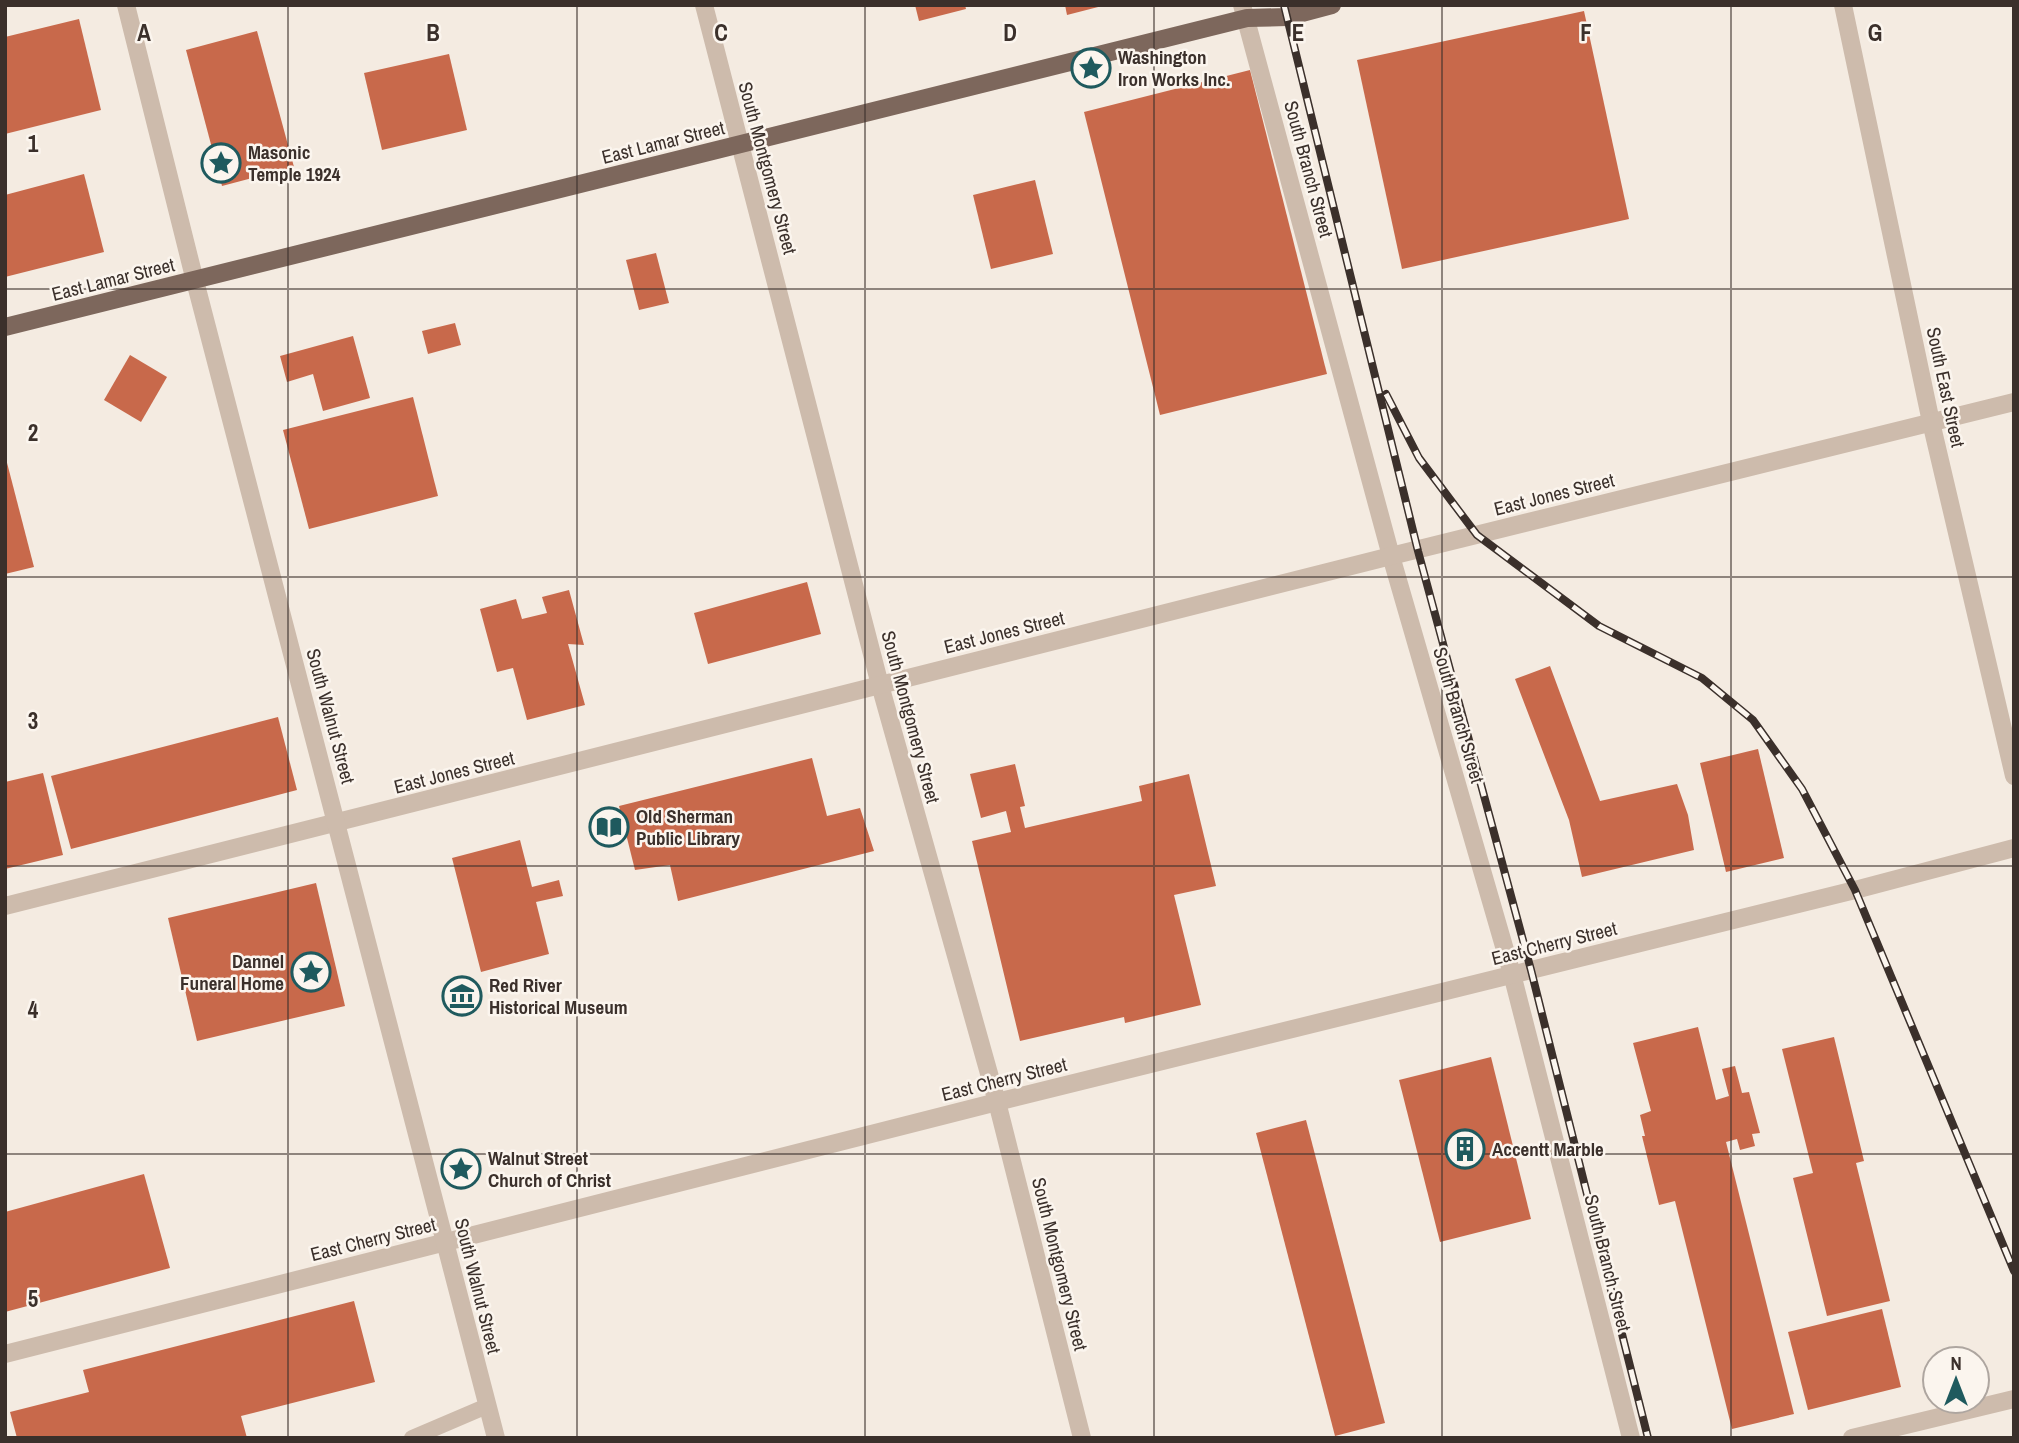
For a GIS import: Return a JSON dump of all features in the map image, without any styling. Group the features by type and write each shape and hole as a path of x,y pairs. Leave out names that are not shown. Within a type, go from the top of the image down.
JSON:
{"main road":[{"name":"East Lamar Street","path":"5,327 739,145 1244,12 1287,17 1332,5"}],"street":[{"name":"South Walnut Street","path":"126,5 195,281 496,1438"},
{"name":"South Montgomery Street","path":"704,5 880,685 997,1102 1082,1438"},
{"name":"South East Street","path":"1843,5 1931,422 2014,776"},
{"name":"South Branch Street","path":"1244,12 1391,556 1512,974 1632,1438"},
{"name":"East Jones Street","path":"5,906 1391,556 2014,402"},
{"name":"East Cherry Street","path":"5,1354 997,1102 1841,894 2014,848"},
{"path":"1852,1438 2014,1399"}],"lane":[{"path":"412,1438 487,1406"}],"building":[{"path":"915,5 965,5 966,9 919,21"},
{"path":"1065,5 1102,5 1102,6 1067,15"},
{"path":"1584,11 1629,219 1402,269 1357,60"},
{"path":"79,19 101,110 5,134 5,37"},
{"path":"257,31 294,167 222,186 186,50"},
{"path":"449,54 467,130 382,150 364,73"},
{"path":"1250,70 1327,374 1160,415 1084,112"},
{"path":"84,174 104,252 5,277 5,195"},
{"path":"1035,180 1053,254 991,269 973,195"},
{"path":"656,253 669,303 639,310 626,260"},
{"path":"455,323 461,345 428,354 422,331"},
{"path":"353,336 370,398 323,411 313,374 287,382 280,356"},
{"path":"130,355 167,377 141,422 104,400"},
{"path":"413,397 438,496 309,529 283,430"},
{"path":"5,455 34,567 5,574"},
{"path":"807,582 821,634 708,664 694,613"},
{"path":"569,590 584,645 568,644 585,705 527,720 513,668 497,672 480,609 516,599 522,619 547,613 542,597"},
{"path":"1550,666 1600,801 1677,784 1688,815 1694,850 1582,877 1569,820 1515,679"},
{"path":"278,717 297,790 71,849 51,776"},
{"path":"1758,749 1784,858 1726,872 1700,763"},
{"path":"812,758 827,816 860,808 874,851 678,901 670,865 635,870 619,806"},
{"path":"1015,764 1025,806 1020,807 1025,828 1142,801 1139,786 1189,774 1216,886 1174,895 1201,1005 1125,1023 1124,1017 1020,1041 972,841 1011,832 1006,811 981,818 970,774"},
{"path":"43,773 63,855 5,869 5,782"},
{"path":"520,840 532,887 559,880 563,896 536,902 549,954 481,972 452,858"},
{"path":"316,883 345,1006 197,1041 168,918"},
{"path":"1698,1027 1716,1100 1729,1096 1722,1069 1735,1066 1742,1093 1749,1092 1760,1133 1752,1134 1755,1146 1740,1150 1737,1139 1726,1142 1794,1414 1732,1429 1675,1201 1659,1205 1642,1136 1645,1136 1640,1115 1651,1111 1633,1043"},
{"path":"1834,1037 1864,1161 1856,1163 1890,1301 1827,1316 1793,1178 1813,1173 1782,1049"},
{"name":"Accentt Marble","path":"1491,1057 1531,1219 1440,1242 1399,1080"},
{"path":"1306,1120 1385,1423 1335,1436 1256,1133"},
{"path":"144,1174 170,1268 5,1312 5,1212"},
{"path":"354,1301 375,1382 241,1416 247,1438 17,1438 10,1412 89,1392 83,1370"},
{"path":"1882,1309 1901,1387 1808,1410 1788,1332"}],"railway":[{"path":"1284,5 1418,551 1531,970 1648,1438"},
{"path":"1386,394 1419,458 1477,535 1599,626 1702,678 1753,720 1802,789 1855,890 2014,1271"}],"place":[{"name":"Washington Iron Works Inc.","path":"1091,68"},
{"name":"Masonic Temple 1924","path":"221,163"},
{"name":"Old Sherman Public Library","path":"609,827"},
{"name":"Dannel Funeral Home","path":"311,972"},
{"name":"Red River Historical Museum","path":"462,996"},
{"name":"Accentt Marble","path":"1465,1149"},
{"name":"Walnut Street Church of Christ","path":"461,1169"}]}
